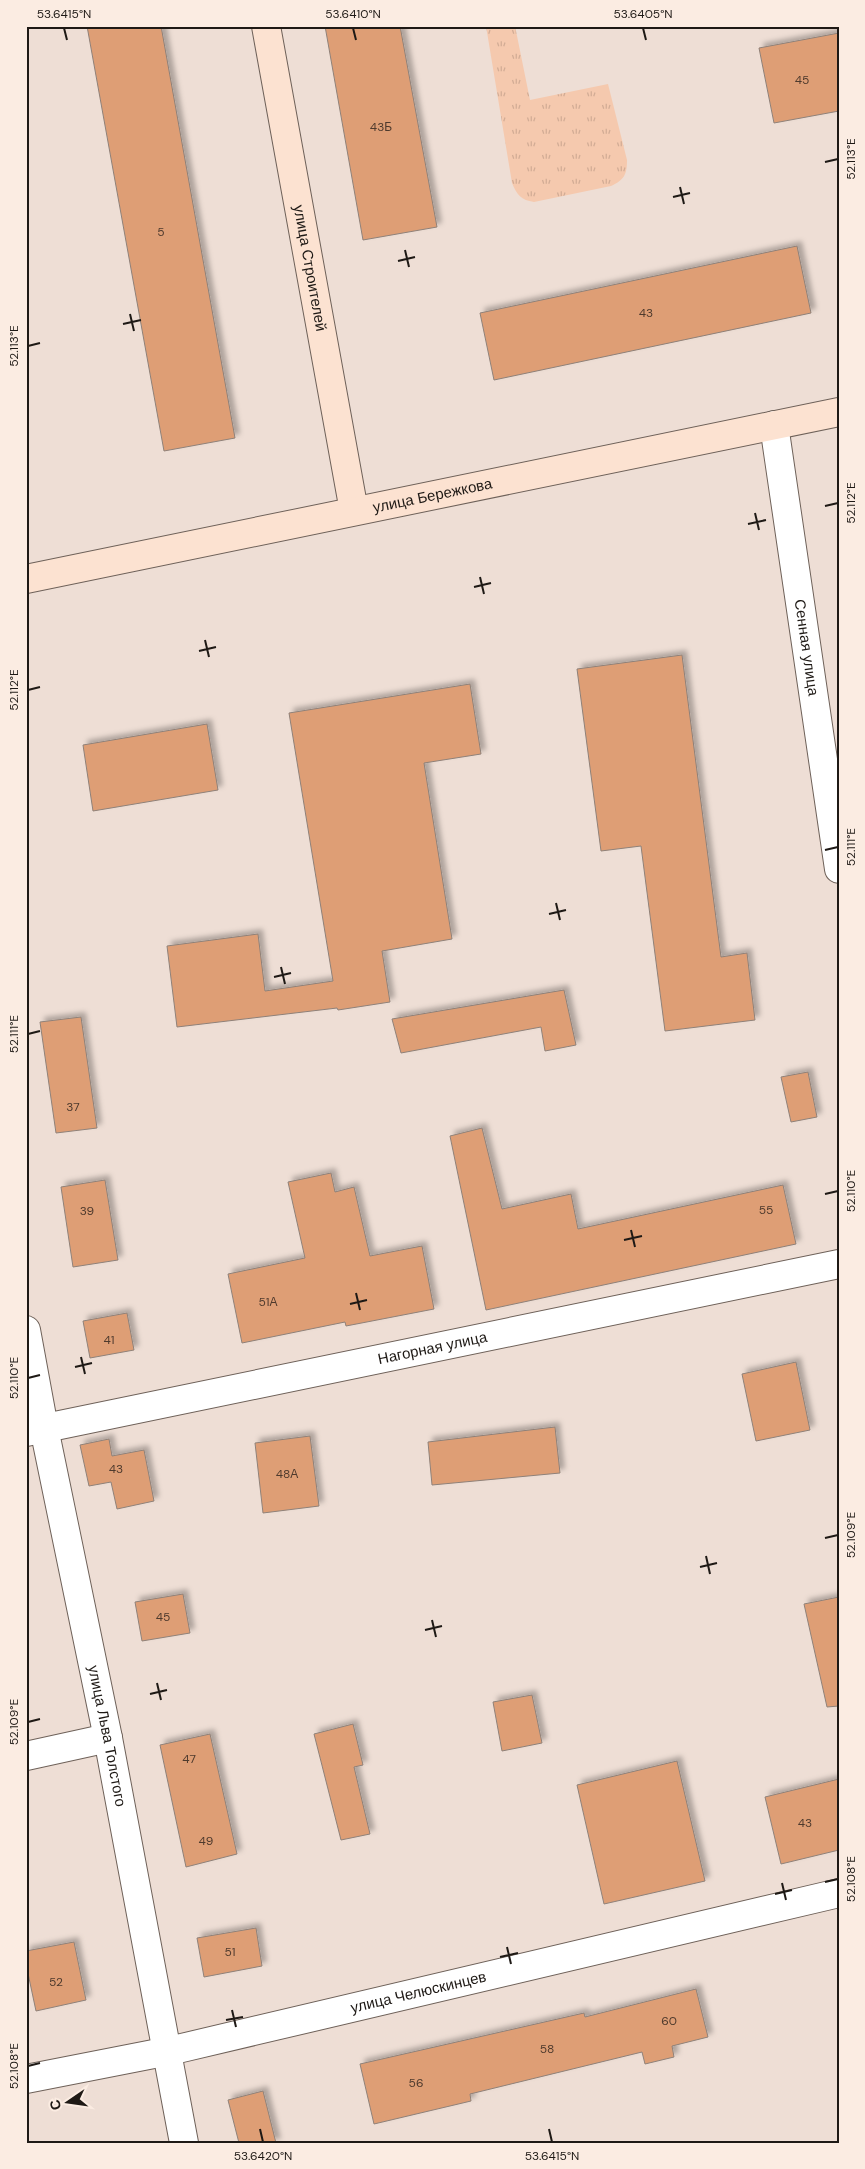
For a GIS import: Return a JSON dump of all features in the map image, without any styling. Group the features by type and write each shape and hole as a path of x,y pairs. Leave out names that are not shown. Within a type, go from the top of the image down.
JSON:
{"street":[{"name":"улица Строителей","path":"266,26 354,511"},
{"name":"улица Бережкова","path":"26,579 839,412"},
{"name":"Сенная улица","path":"774,425 839,869"},
{"name":"Нагорная улица","path":"35,1430 839,1264"},
{"name":"улица Льва Толстого","path":"26,1330 35,1430 108,1738 169,2051 184,2143"},
{"path":"26,1756 108,1738"},
{"name":"улица Челюскинцев","path":"26,2079 169,2051 839,1893"}],"green space":[{"path":"486,26 515,26 530,100 608,84 627,160 625,173 619,182 611,186 534,202 526,200 518,194 512,183"}],"building":[{"path":"87,26 161,26 235,438 164,451"},
{"path":"325,26 400,26 437,227 363,240"},
{"path":"839,33 839,111 774,123 759,48"},
{"path":"797,246 811,313 494,380 480,313"},
{"path":"682,655 721,957 747,953 755,1020 665,1031 641,846 601,851 577,669"},
{"path":"470,684 481,754 424,763 452,939 382,951 390,1002 338,1010 337,1008 177,1027 167,946 258,934 265,991 333,981 289,713"},
{"path":"207,724 218,790 93,811 83,745"},
{"path":"564,990 576,1045 545,1051 541,1027 401,1053 392,1019"},
{"path":"81,1017 97,1128 56,1133 40,1022"},
{"path":"808,1072 817,1117 791,1122 781,1077"},
{"path":"482,1128 502,1209 571,1194 578,1229 783,1185 796,1244 486,1310 450,1136"},
{"path":"331,1173 335,1192 354,1187 370,1256 422,1246 434,1309 346,1326 345,1322 242,1343 228,1274 305,1258 288,1182"},
{"path":"105,1180 118,1260 73,1267 61,1187"},
{"path":"127,1313 134,1350 90,1358 83,1321"},
{"path":"796,1362 810,1430 756,1441 742,1374"},
{"path":"555,1427 560,1473 432,1485 428,1442"},
{"path":"310,1436 319,1506 263,1513 255,1443"},
{"path":"109,1439 112,1456 144,1450 154,1501 117,1509 111,1482 89,1486 80,1445"},
{"path":"183,1594 190,1633 142,1641 135,1602"},
{"path":"839,1597 839,1706 827,1707 804,1604"},
{"path":"532,1695 542,1743 502,1751 493,1702"},
{"path":"353,1724 363,1765 354,1767 370,1834 341,1840 314,1734"},
{"path":"210,1734 237,1854 186,1867 160,1745"},
{"path":"677,1761 705,1881 604,1904 577,1785"},
{"path":"839,1779 839,1850 781,1864 765,1797"},
{"path":"256,1928 262,1966 204,1977 197,1938"},
{"path":"74,1942 86,2000 36,2011 26,1964 26,1951"},
{"path":"696,1989 708,2037 672,2046 674,2057 645,2064 642,2052 470,2094 471,2101 374,2124 360,2064 584,2013 585,2017"},
{"path":"263,2091 276,2143 239,2143 228,2100"}]}
